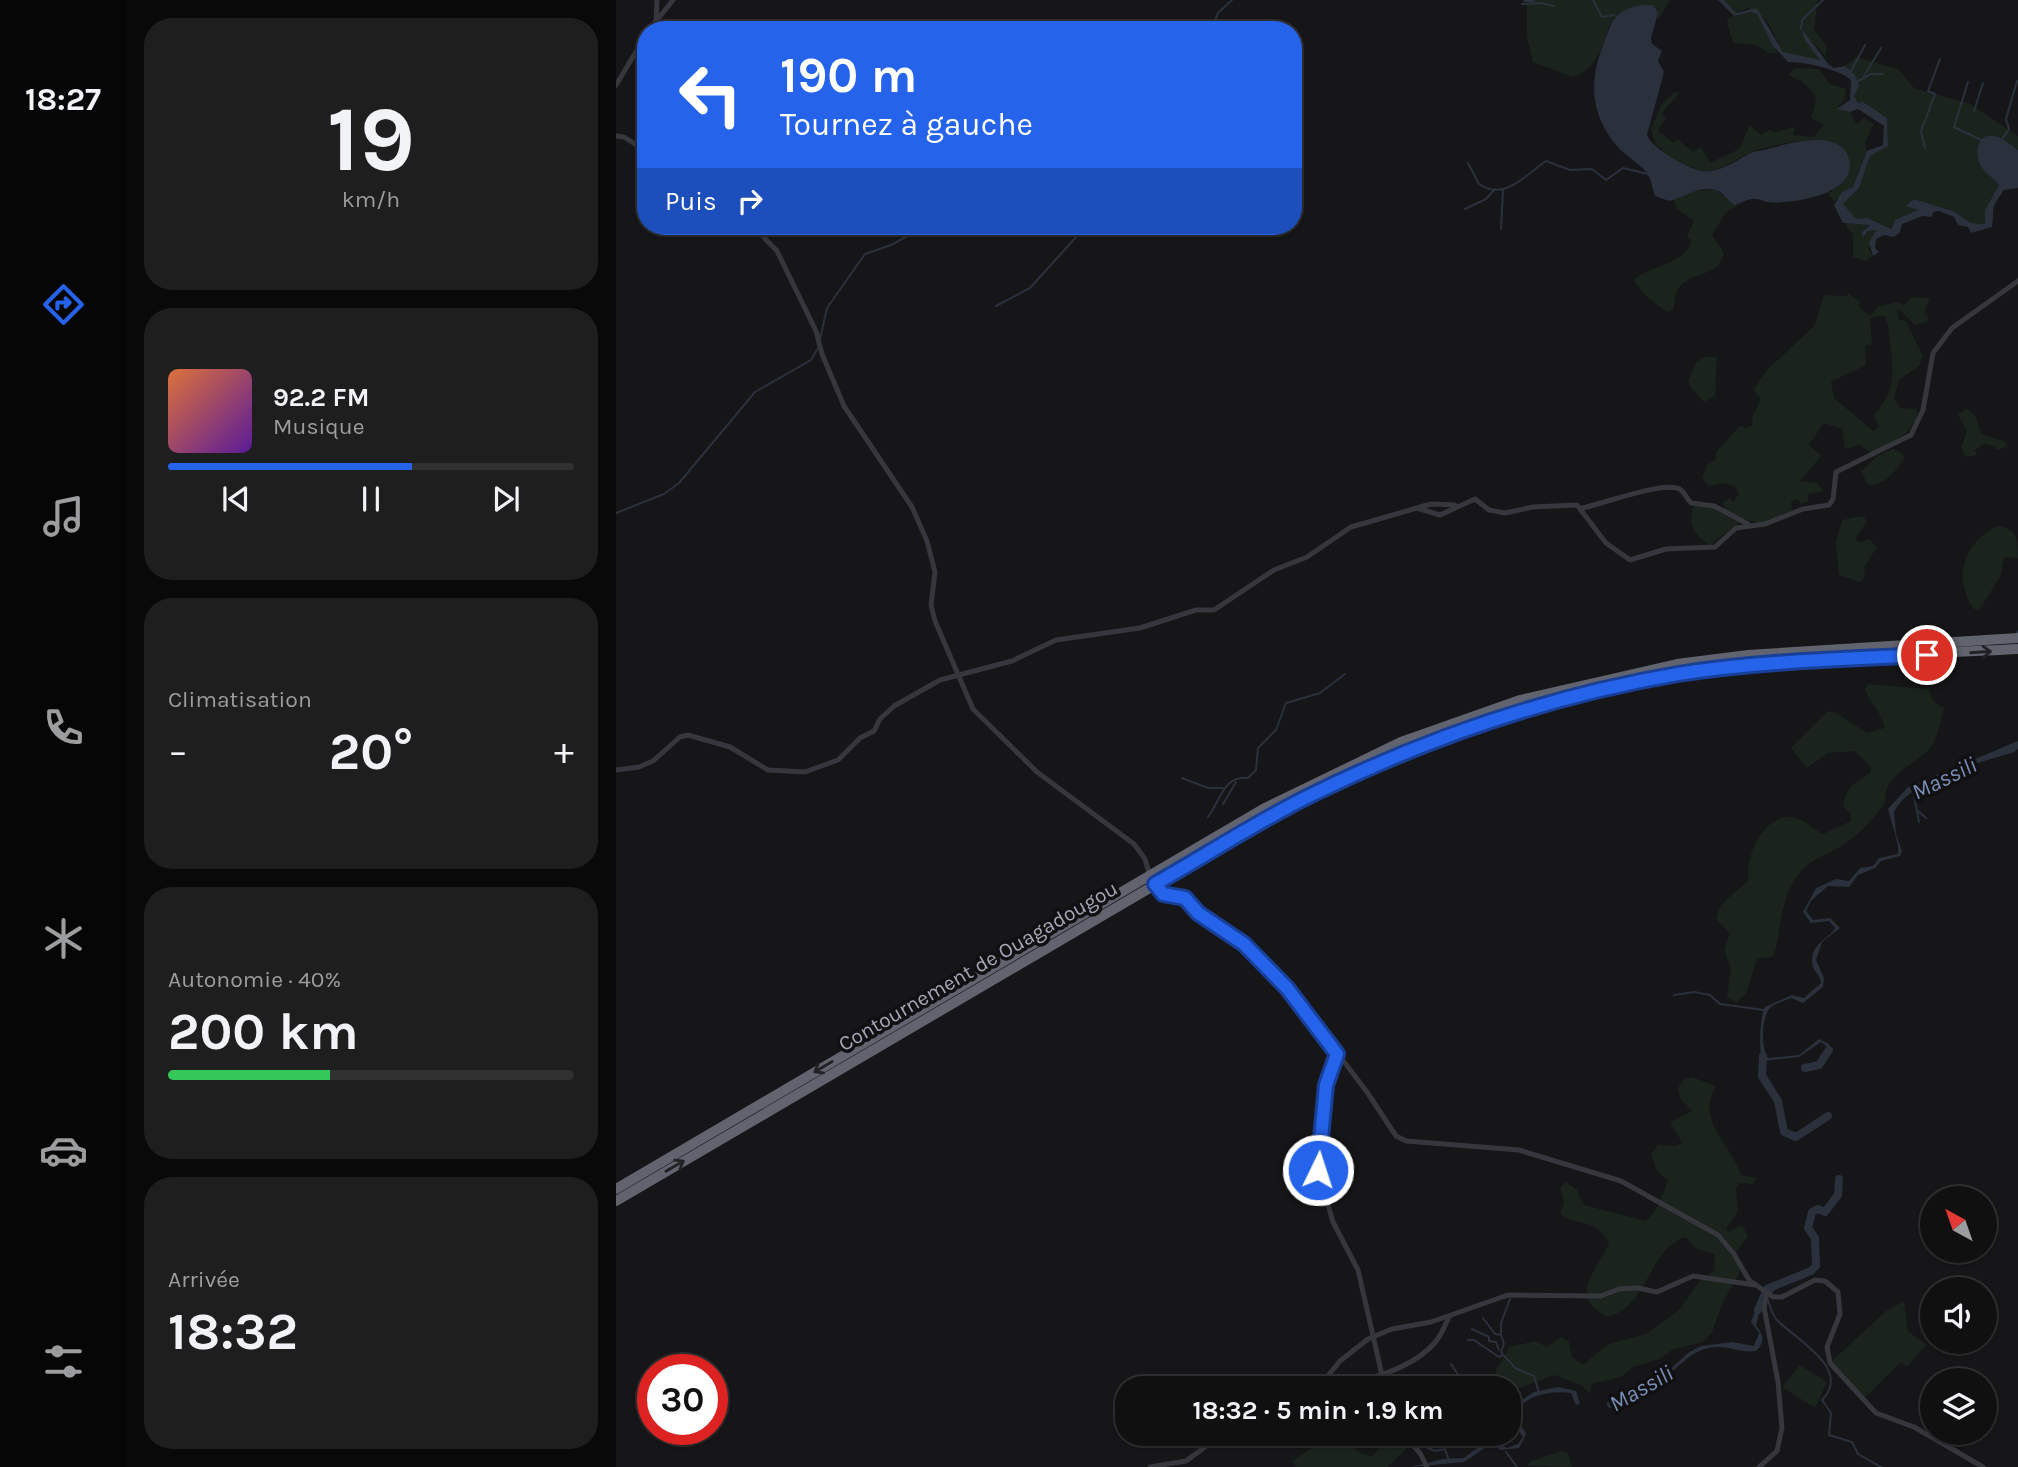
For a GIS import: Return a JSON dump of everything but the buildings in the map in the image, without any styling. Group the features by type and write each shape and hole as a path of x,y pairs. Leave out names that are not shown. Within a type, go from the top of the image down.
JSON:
{"highway":[{"name":"Contournement de Ouagadougou","path":"616,1201 1152,880 1297,790 1461,718 1520,700 1693,662 1748,655 2018,638"},
{"name":"Contournement de Ouagadougou","path":"616,1189 1152,880 1305,798 1449,735 1564,699 1679,674 1742,666 2018,649"}],"street":[{"path":"656,20 657,0"},
{"path":"656,20 673,0"},
{"path":"616,85 637,50"},
{"path":"616,136 637,146"},
{"path":"762,235 777,251 816,331 822,355 844,406 912,507 927,541 935,572 931,605 935,621 973,709 995,734 1037,772 1134,844 1145,859 1152,880 1163,894 1185,898 1198,913 1244,944 1287,988 1401,1139 1519,1150 1620,1181 1718,1235 1755,1285 1767,1293 1782,1297 1815,1280 1825,1281 1838,1292 1840,1310 1828,1340 1830,1363 1876,1413 1913,1427 1983,1467"},
{"path":"1417,508 1437,515 1475,499 1489,510 1505,513 1571,503 1581,508 1606,543 1630,560 1666,549 1715,547 1736,528 1777,521 1803,509 1829,505 1833,499 1836,472 1911,435 1923,410 1933,353 1941,346 1952,328 2018,281"},
{"path":"1581,508 1675,487 1683,491 1691,503 1714,506 1751,525"},
{"path":"616,770 639,767 653,761 680,737 688,734 744,753 768,770 805,772 838,760 860,738 874,731 880,719 894,706 915,692 959,674 1012,661 1056,640 1140,628 1196,610 1214,610 1274,570 1307,557 1351,527 1431,504 1458,505"},
{"path":"1337,1054 1326,1085 1318,1170 1333,1222 1358,1270 1383,1376"},
{"path":"1329,1376 1354,1348 1374,1336 1450,1315 1508,1295 1601,1296 1619,1289 1657,1292 1693,1276 1755,1285"},
{"path":"1759,1467 1777,1451 1782,1428 1778,1382 1764,1307 1767,1293"},
{"path":"1371,1376 1402,1365 1432,1344 1450,1315"},
{"path":"1150,1467 1186,1461 1206,1446"},
{"path":"1414,1446 1427,1467"}],"shaded area":[{"path":"1527,0 1670,0 1658,20 1658,13 1609,26 1601,50 1593,63 1581,74 1573,77 1533,62 1527,37"},
{"path":"1724,0 1818,0 1814,29 1827,47 1825,56 1801,29 1820,61 1783,52 1766,19 1748,8 1736,13"},
{"path":"1752,12 1761,19 1777,53 1769,53 1756,45 1733,43 1727,22 1729,17"},
{"path":"1856,57 1898,69 1914,88 1970,104 2018,136 2018,150 2003,139 1978,143 1980,162 1999,185 1985,210 1985,224 1971,223 1953,211 1914,199 1910,207 1918,210 1893,223 1889,229 1867,218 1856,219 1842,205 1859,188 1870,156 1888,146 1887,118 1858,103 1854,96 1858,86 1845,66"},
{"path":"1795,68 1819,69 1830,84 1846,89 1845,99 1838,107 1850,112 1856,124 1864,118 1874,124 1865,143 1867,151 1853,187 1834,201 1827,192 1832,192 1844,149 1835,144 1812,140 1785,143 1750,153 1718,169 1705,171 1660,152 1662,149 1655,144 1651,129 1661,105 1674,92 1679,93 1662,113 1666,118 1658,131 1674,143 1677,139 1693,152 1701,147 1710,163 1739,149 1750,125 1761,135 1769,130 1775,132 1795,127 1793,135 1813,137 1824,125 1811,118 1816,102 1815,95 1803,82 1788,75"},
{"path":"1716,190 1735,205 1743,203 1726,212 1712,235 1724,253 1717,266 1681,285 1676,293 1673,310 1667,312 1649,298 1634,280 1682,255 1688,249 1691,241 1687,236 1694,221 1676,208 1674,200 1687,192"},
{"path":"1847,223 1870,225 1865,229 1865,238 1868,231 1878,230 1869,249 1873,256 1866,261 1853,257 1853,234 1846,227"},
{"path":"1848,293 1860,302 1858,306 1870,316 1879,306 1899,302 1904,306 1911,297 1930,298 1924,313 1928,317 1927,322 1915,325 1900,310 1897,312 1899,320 1906,321 1923,356 1919,366 1899,380 1894,399 1900,408 1916,409 1918,413 1915,421 1900,438 1871,453 1860,445 1845,449 1842,429 1824,423 1809,445 1821,456 1800,481 1817,483 1823,491 1808,494 1808,502 1800,504 1797,499 1791,502 1793,514 1763,524 1744,519 1710,545 1699,537 1691,522 1695,503 1725,510 1723,503 1730,498 1733,502 1739,494 1736,488 1725,483 1709,486 1702,478 1707,465 1715,460 1716,452 1740,426 1746,428 1753,425 1752,417 1761,399 1753,389 1768,369 1815,325 1824,295 1847,296","holes":["1884,316 1888,324 1891,382 1883,404 1874,415 1879,427 1873,431 1834,398 1831,382 1866,365 1865,346 1872,344 1870,318"]},
{"path":"1704,357 1717,357 1715,396 1704,402 1688,381 1696,362"},
{"path":"1966,408 1976,417 1981,434 2007,442 2006,447 1997,450 1995,446 1984,444 1975,450 1977,455 1966,457 1961,448 1967,431 1958,415"},
{"path":"1893,449 1903,454 1901,463 1885,480 1868,485 1861,471 1879,455"},
{"path":"1863,516 1867,521 1855,539 1860,543 1869,539 1877,547 1864,567 1865,575 1861,582 1839,575 1836,542 1842,520"},
{"path":"1997,526 2009,529 2015,536 2018,558 2004,557 2000,577 1979,610 1974,609 1964,585 1965,562 1976,541"},
{"path":"1868,684 1929,689 1933,701 1944,708 1936,737 1927,752 1890,783 1885,803 1863,829 1811,863 1798,875 1785,901 1773,957 1757,959 1746,994 1736,1003 1727,997 1731,968 1724,950 1730,933 1716,919 1718,912 1725,901 1749,879 1750,860 1757,840 1771,824 1789,817 1803,821 1823,834 1851,821 1851,814 1843,806 1844,799 1852,785 1871,772 1870,766 1855,751 1828,753 1807,768 1791,748 1828,711 1836,713 1867,733 1884,728 1882,718 1865,690"},
{"path":"1692,1077 1716,1086 1710,1111 1717,1133 1741,1175 1758,1178 1752,1184 1739,1183 1736,1188 1738,1211 1726,1229 1728,1232 1742,1225 1748,1236 1735,1254 1742,1268 1722,1304 1712,1332 1703,1342 1672,1350 1660,1359 1633,1367 1621,1377 1592,1384 1590,1394 1581,1385 1554,1375 1521,1387 1521,1376 1495,1376 1510,1347 1535,1341 1547,1347 1561,1337 1569,1342 1572,1357 1583,1365 1608,1344 1646,1334 1667,1319 1680,1309 1699,1282 1714,1271 1715,1254 1695,1248 1686,1237 1673,1243 1664,1252 1633,1301 1622,1311 1608,1317 1595,1309 1588,1300 1587,1291 1593,1272 1609,1242 1596,1228 1571,1220 1560,1213 1564,1203 1560,1187 1566,1182 1577,1190 1584,1205 1646,1221 1657,1208 1668,1181 1657,1171 1651,1154 1658,1145 1677,1146 1682,1142 1670,1122 1692,1111 1680,1098 1678,1088 1683,1080"},
{"path":"1904,1301 1908,1331 1920,1340 1920,1352 1907,1367 1901,1362 1863,1399 1830,1363 1886,1311"},
{"path":"1800,1365 1827,1382 1815,1408 1782,1387"},
{"path":"1353,1446 1365,1455 1373,1456 1381,1446 1407,1446 1387,1467 1296,1467 1292,1461 1312,1448"},
{"path":"1562,1451 1568,1453 1572,1467 1527,1466 1531,1461"}],"water":[{"path":"1718,0 1724,0 1736,13 1757,8 1783,52 1820,60 1804,39 1802,29 1829,65 1834,68 1845,66 1855,75 1859,86 1854,96 1858,103 1863,102 1887,118 1888,146 1870,156 1859,188 1843,204 1856,219 1867,218 1891,229 1895,220 1918,210 1906,206 1914,199 1953,211 1971,223 1985,224 1985,210 1999,185 1982,167 1977,150 1983,138 1993,136 2018,150 2018,188 2004,190 1999,197 1994,209 1992,227 1971,233 1968,227 1958,225 1954,217 1939,211 1933,212 1932,217 1923,216 1902,224 1900,232 1894,237 1884,235 1876,239 1875,248 1879,252 1873,256 1869,242 1877,230 1868,231 1863,238 1862,232 1870,225 1843,223 1834,205 1842,192 1853,187 1867,151 1883,145 1884,126 1858,109 1850,112 1837,109 1850,100 1851,80 1846,76 1821,67 1788,62 1773,46 1757,14 1751,12 1734,16"},
{"path":"1642,5 1653,5 1658,13 1651,38 1652,44 1662,51 1658,61 1664,72 1647,135 1656,146 1689,167 1709,171 1754,152 1801,141 1825,141 1844,149 1849,159 1849,171 1844,181 1820,195 1790,202 1754,199 1735,205 1720,192 1711,189 1698,190 1669,201 1655,196 1645,171 1620,150 1607,133 1600,120 1594,93 1597,66 1612,24 1623,11"},
{"path":"2018,741 2018,749 2014,752 1930,781 1902,800 1894,812 1896,834 1902,851 1900,856 1881,861 1875,868 1858,875 1849,887 1828,886 1811,901 1806,911 1813,920 1830,918 1840,928 1822,942 1816,960 1824,978 1823,987 1803,1003 1791,998 1770,1008 1765,1018 1763,1041 1768,1058 1799,1055 1819,1039 1829,1044 1830,1053 1824,1059 1829,1048 1821,1042 1799,1057 1763,1061 1760,1035 1765,1007 1792,995 1804,998 1821,983 1813,966 1812,956 1817,946 1835,928 1829,921 1811,923 1803,912 1816,888 1836,879 1849,881 1860,868 1873,866 1879,858 1898,854 1888,809 1908,787"},
{"path":"1758,1303 1761,1303 1756,1326 1762,1338 1756,1351 1719,1347 1702,1350 1685,1360 1646,1392 1628,1395 1666,1373 1688,1353 1701,1346 1732,1342 1754,1346 1759,1333 1751,1322"},
{"path":"1558,1387 1576,1391 1580,1404 1576,1405 1571,1393 1563,1392 1539,1395 1521,1406 1521,1400 1534,1392"},
{"path":"1521,1425 1526,1434 1521,1444"},
{"path":"1480,1446 1488,1446 1464,1462 1411,1467 1443,1459 1464,1458"},
{"path":"1497,1446 1520,1446 1500,1450"}],"waterway":[{"path":"1215,21 1218,13 1232,0"},
{"path":"1593,0 1602,17 1614,15"},
{"path":"1801,29 1802,20 1823,0"},
{"path":"1524,1 1534,1"},
{"path":"1522,4 1541,3 1554,6"},
{"path":"1851,71 1865,45"},
{"path":"1864,76 1881,48"},
{"path":"1925,148 1921,131 1935,94 1928,91 1940,59"},
{"path":"1856,82 1871,74 1883,74"},
{"path":"2002,139 2009,129 2006,119 2017,81"},
{"path":"1968,82 1954,127 1981,140"},
{"path":"1974,111 1983,83"},
{"path":"1468,163 1479,184 1498,190 1515,184 1546,161 1570,170 1592,169 1606,180 1623,168 1648,174"},
{"path":"1465,209 1486,199 1495,189"},
{"path":"1501,229 1503,190"},
{"path":"820,339 827,308 865,254 909,235"},
{"path":"996,306 1030,288 1078,235"},
{"path":"616,513 664,494 679,483 755,392 811,360 818,348"},
{"path":"1208,817 1228,785 1240,778 1248,778 1256,770 1258,748 1276,730 1286,703 1320,693 1345,674"},
{"path":"1182,778 1208,788 1223,788"},
{"path":"1223,804 1236,782"},
{"path":"1913,790 1919,822"},
{"path":"1917,810 1926,818"},
{"path":"1674,995 1694,992 1710,995 1720,1004 1764,1010"},
{"name":"Massili","path":"1805,1068 1819,1065 1829,1050"},
{"path":"1763,1056 1762,1076 1778,1101 1784,1132 1796,1137 1828,1116"},
{"name":"Massili","path":"1758,1310 1767,1289 1811,1271 1816,1266 1815,1238 1808,1228 1812,1212 1818,1209 1825,1212 1838,1195 1839,1179"},
{"name":"Massili","path":"1771,1293 1777,1285"},
{"path":"1501,1334 1501,1323 1510,1299"},
{"path":"1768,1300 1777,1320 1818,1356 1831,1377 1830,1388 1822,1400 1831,1413 1829,1435 1852,1442 1858,1454 1881,1467"},
{"path":"1483,1318 1495,1334 1501,1335 1504,1344 1501,1352 1504,1356 1515,1368 1534,1376 1539,1393"},
{"path":"1472,1329 1489,1337 1489,1341 1496,1342 1499,1350"},
{"path":"1468,1340 1474,1340 1499,1357 1503,1355"},
{"path":"1451,1364 1459,1376"},
{"name":"Massili","path":"1611,1404 1622,1397 1638,1394"},
{"path":"1424,1446 1435,1451 1445,1449 1449,1461"},
{"path":"1506,1452 1517,1467"}],"route":[{"path":"1318,1170 1326,1085 1337,1054 1287,988 1244,944 1198,913 1185,898 1163,894 1155,884 1305,798 1353,775 1449,735 1506,716 1564,699 1679,674 1742,666 1927,655"}]}
